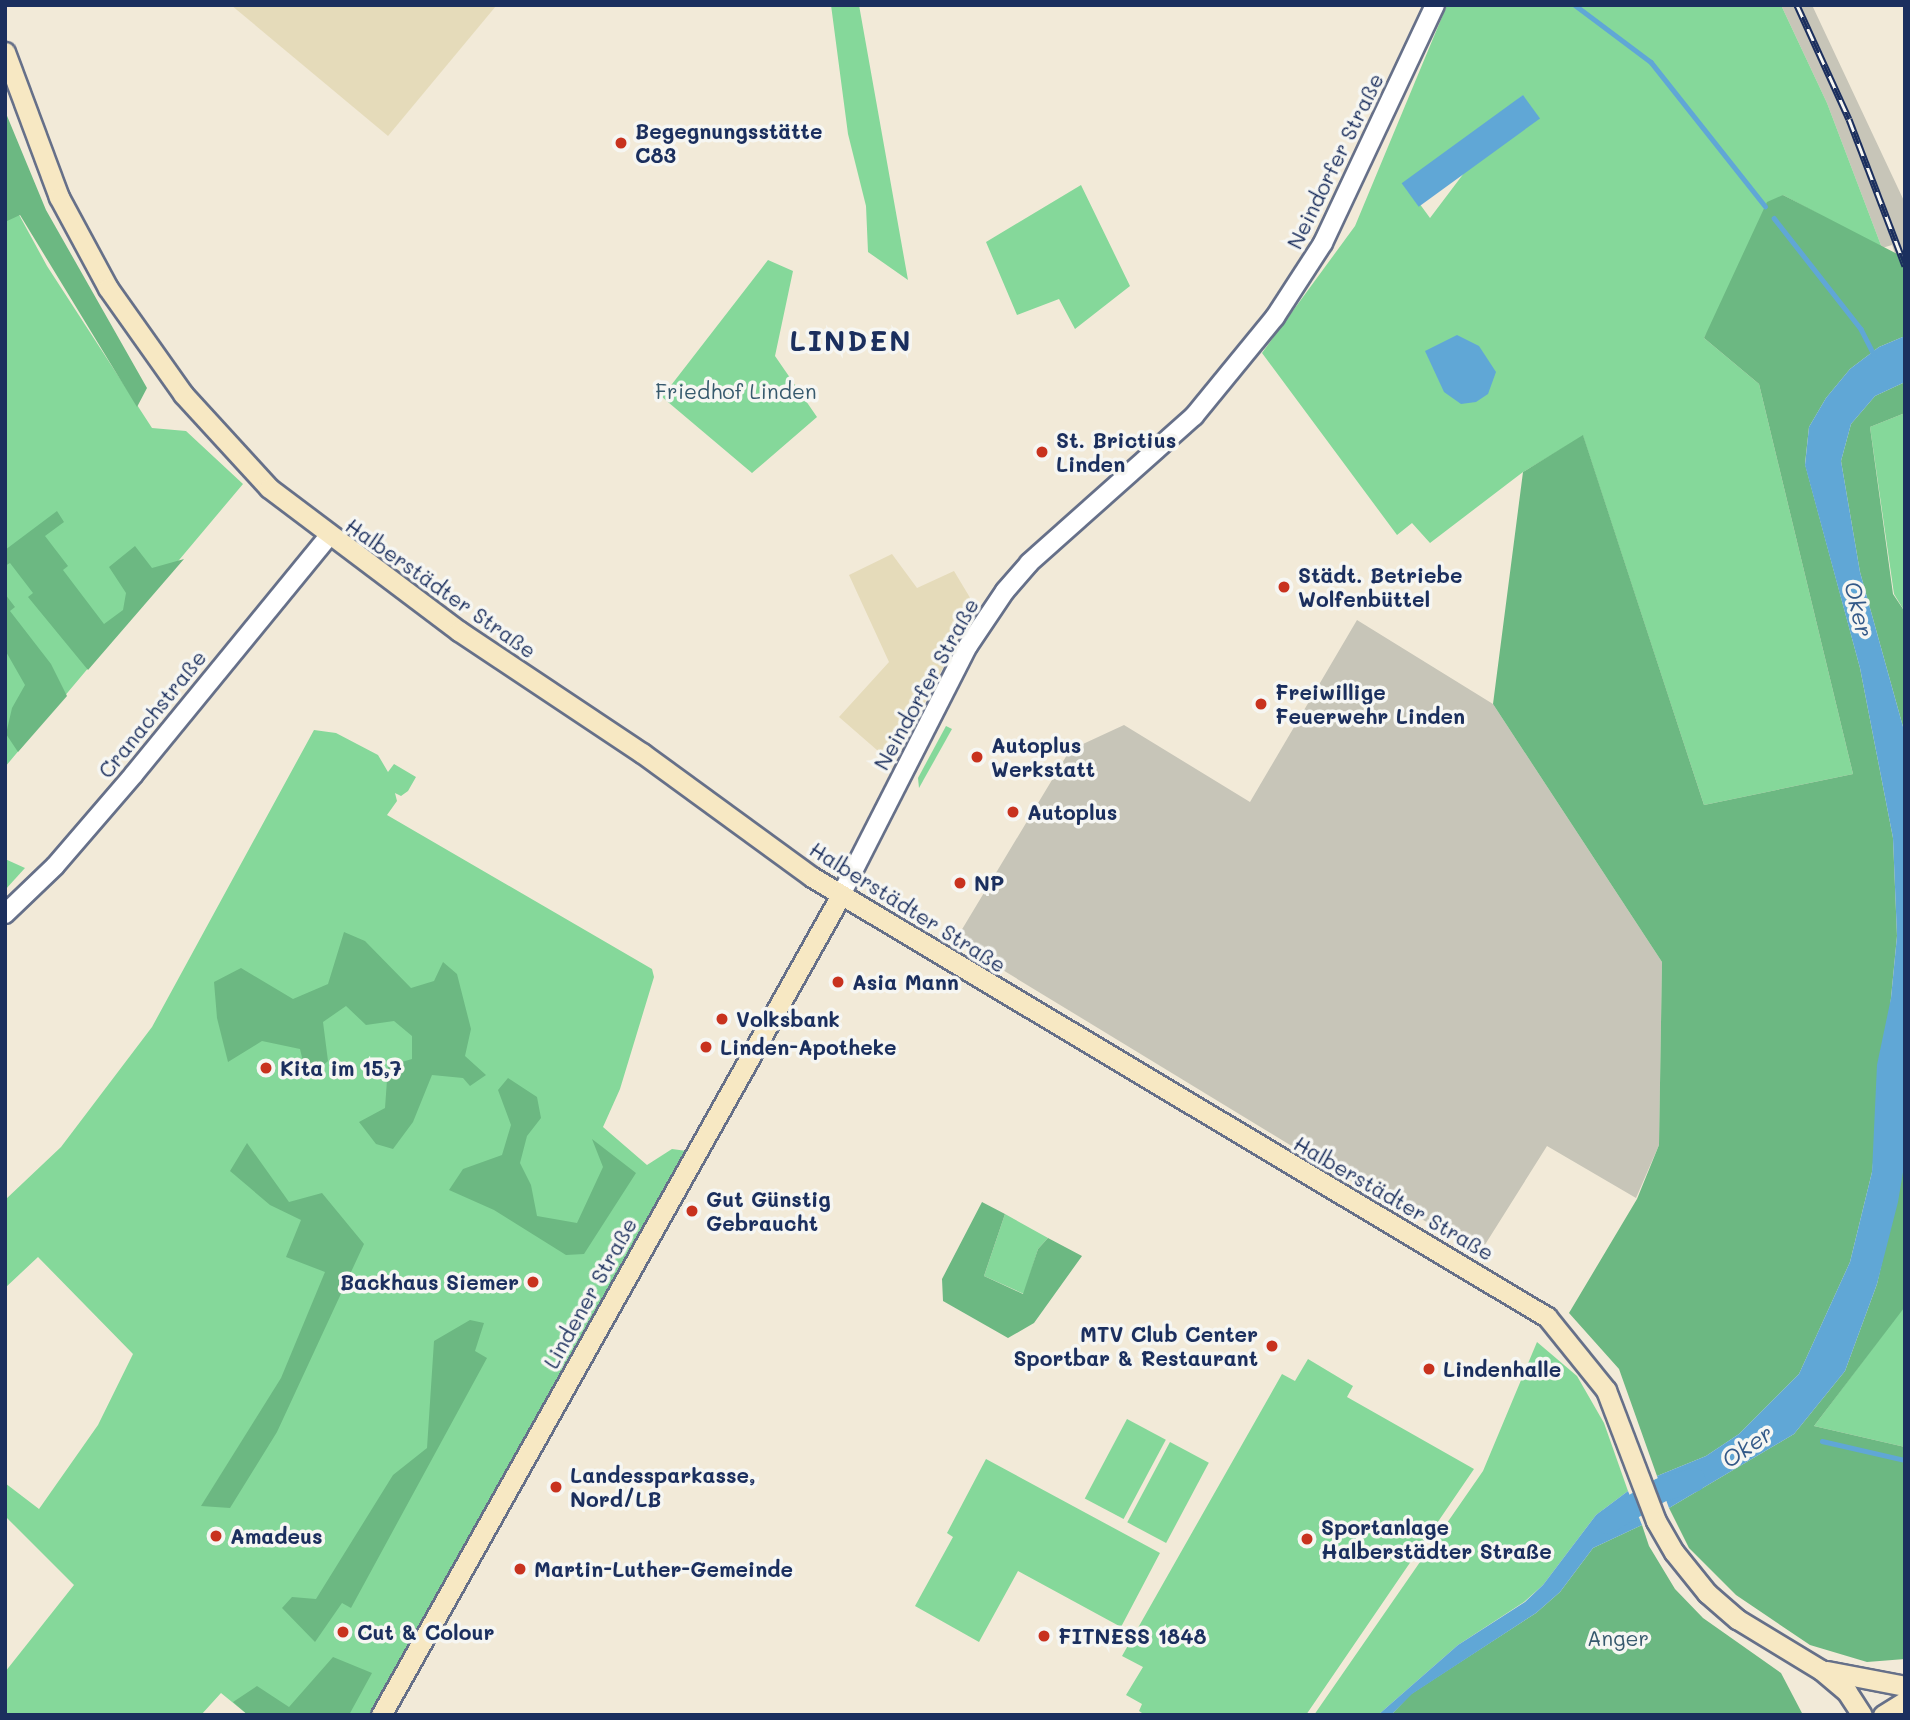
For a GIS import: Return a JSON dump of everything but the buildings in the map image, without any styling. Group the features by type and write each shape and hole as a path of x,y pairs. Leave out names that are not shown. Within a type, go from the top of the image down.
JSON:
{"main road":[{"name":"Halberstädter Straße","path":"5,52 60,197 119,306 159,364 232,452 329,537 841,895 1518,1296 1564,1333 1605,1390 1656,1521 1674,1552 1707,1593 1737,1619 1821,1670 1862,1715"},
{"name":"Lindener Straße","path":"382,1715 841,895"},
{"path":"1821,1670 1905,1686"},
{"path":"1883,1715 1905,1701"}],"street":[{"name":"Neindorfer Straße","path":"841,895 968,646 1004,591 1029,563 1194,416 1275,317 1324,243 1435,5"},
{"name":"Cranachstraße","path":"5,914 55,866 329,537"}],"shaded area":[{"path":"231,5 496,5 496,6 388,136"},
{"path":"1781,5 1812,5 1905,203 1905,281 1892,245 1882,248 1827,103"},
{"path":"892,554 917,588 954,571 975,606 893,764 839,717 889,662 849,575"},
{"path":"1357,620 1493,704 1662,962 1659,1145 1636,1198 1547,1146 1481,1251 1341,1176 955,941 1070,750 1124,725 1250,802"}],"green space":[{"path":"831,5 859,5 908,280 868,252 866,206 848,134"},
{"path":"1447,5 1781,5 1827,103 1882,248 1783,195 1704,338 1759,384 1853,774 1704,805 1583,436 1523,472 1430,543 1412,523 1397,535 1262,353 1355,226","holes":["1523,95 1430,218 1411,192"]},
{"path":"5,111 46,210 147,388 137,407 20,215 5,222"},
{"path":"1081,185 1130,286 1075,329 1059,299 1017,315 986,242"},
{"path":"5,189 47,266 152,428 186,431 243,484 5,767"},
{"path":"1783,195 1905,258 1905,336 1879,347 1850,369 1826,398 1809,427 1805,464 1860,668 1893,838 1897,936 1891,998 1872,1172 1850,1262 1799,1374 1739,1434 1706,1456 1657,1476 1619,1369 1569,1313 1637,1199 1659,1145 1662,962 1493,704 1523,472 1583,435 1704,805 1853,774 1759,384 1704,338 1767,202"},
{"name":"Friedhof Linden","path":"768,260 793,271 775,356 817,417 752,473 662,397"},
{"path":"1905,382 1905,413 1870,427 1893,594 1905,612 1905,734 1860,572 1841,461 1851,424 1875,396"},
{"path":"1905,413 1905,612 1894,594 1870,427"},
{"path":"57,511 64,522 45,536 68,566 63,570 104,624 123,610 126,593 109,567 135,546 152,568 184,559 88,670 28,597 33,593 10,563 5,566 5,550"},
{"path":"5,594 15,607 10,611 51,664 67,696 18,752 6,734 12,708 25,685 5,650"},
{"path":"946,726 952,729 919,788 918,778"},
{"path":"314,730 336,733 378,755 388,772 394,764 416,777 408,791 401,796 395,793 397,801 387,815 652,969 654,977 620,1089 603,1127 647,1165 672,1149 694,1152 381,1715 248,1715 221,1693 201,1715 5,1715 5,1672 74,1585 5,1516 5,1483 39,1509 98,1425 133,1354 38,1257 5,1288 5,1200 61,1147 152,1027"},
{"path":"5,859 25,868 5,890"},
{"path":"344,932 365,941 411,988 434,981 443,962 457,974 471,1029 465,1056 486,1075 470,1086 463,1078 432,1075 413,1122 393,1149 376,1144 359,1122 385,1108 388,1066 412,1059 412,1036 394,1021 366,1025 346,1006 323,1022 328,1061 307,1079 300,1049 262,1041 228,1062 217,1018 214,982 241,968 293,999 328,984"},
{"path":"508,1078 537,1097 541,1118 527,1136 520,1163 531,1185 537,1216 577,1223 603,1167 592,1139 636,1173 584,1254 566,1255 494,1210 449,1190 463,1169 502,1155 511,1125 498,1090"},
{"path":"247,1143 289,1202 322,1193 364,1244 277,1432 230,1508 201,1506 281,1378 325,1272 286,1257 301,1220 270,1205 230,1171"},
{"path":"1905,1160 1904,1308 1814,1426 1905,1447 1905,1659 1867,1662 1810,1645 1736,1595 1689,1548 1669,1508 1794,1434 1845,1371 1877,1284"},
{"path":"982,1202 1005,1214 984,1276 1023,1294 1038,1249 1048,1238 1082,1256 1034,1323 1008,1338 943,1301 942,1279"},
{"path":"1005,1214 1048,1238 1038,1249 1024,1294 984,1276"},
{"path":"1905,1303 1905,1447 1814,1426 1903,1308"},
{"path":"470,1320 484,1323 475,1351 487,1358 351,1608 342,1603 315,1642 282,1608 292,1597 316,1599 393,1475 427,1448 434,1341"},
{"path":"1537,1342 1577,1376 1604,1423 1628,1491 1596,1515 1543,1585 1524,1602 1458,1645 1378,1715 1314,1715 1483,1471"},
{"name":"Sportanlage Halberstädter Straße","path":"1308,1359 1353,1386 1347,1397 1474,1469 1306,1715 1145,1715 1139,1711 1142,1704 1126,1695 1143,1667 1122,1656 1282,1374 1295,1381"},
{"path":"1127,1419 1166,1440 1124,1519 1085,1498"},
{"path":"1170,1442 1209,1463 1166,1543 1127,1522"},
{"path":"986,1459 1160,1553 1121,1627 1018,1571 979,1642 915,1606 953,1537 947,1533"},
{"name":"Anger","path":"1642,1525 1649,1546 1675,1589 1703,1618 1781,1673 1803,1715 1391,1715 1411,1694 1536,1613 1560,1592 1593,1548"},
{"path":"333,1657 372,1673 349,1715 248,1715 233,1702 257,1686 289,1707"}],"water":[{"path":"1523,95 1540,118 1419,207 1402,183"},
{"path":"1457,335 1479,346 1496,372 1488,394 1476,402 1461,404 1444,392 1425,351"},
{"path":"1905,336 1905,382 1875,396 1851,424 1841,461 1860,572 1905,734 1905,1160 1898,1202 1877,1284 1845,1371 1794,1434 1669,1508 1657,1476 1706,1456 1739,1434 1799,1374 1850,1262 1872,1172 1877,1065 1891,998 1897,936 1893,838 1860,668 1805,465 1809,427 1826,398 1850,369 1879,347"},
{"path":"1628,1491 1642,1525 1593,1548 1560,1592 1536,1613 1412,1694 1391,1715 1378,1715 1458,1645 1525,1602 1543,1585 1596,1515"}],"waterway":[{"path":"1575,5 1651,62 1765,206"},
{"path":"1774,218 1861,329 1874,355"},
{"path":"1822,1441 1905,1460"},
{"name":"Oker","path":"1607,1522 1661,1490 1693,1480"}],"railway":[{"path":"1797,5 1849,119 1905,266"}],"place":[{"name":"Begegnungsstätte C83","path":"621,143"},
{"name":"St. Brictius Linden","path":"1042,452"},
{"name":"Städt. Betriebe Wolfenbüttel","path":"1284,587"},
{"name":"Freiwillige Feuerwehr Linden","path":"1261,704"},
{"name":"Autoplus Werkstatt","path":"977,757"},
{"name":"Autoplus","path":"1013,812"},
{"name":"NP","path":"960,883"},
{"name":"Asia Mann","path":"838,982"},
{"name":"Volksbank","path":"722,1019"},
{"name":"Linden-Apotheke","path":"706,1047"},
{"name":"Kita im 15,7","path":"266,1068"},
{"name":"Gut Günstig Gebraucht","path":"692,1211"},
{"name":"Backhaus Siemer","path":"533,1282"},
{"name":"MTV Club Center Sportbar & Restaurant","path":"1272,1346"},
{"name":"Lindenhalle","path":"1429,1369"},
{"name":"Landessparkasse, Nord/LB","path":"556,1487"},
{"name":"Amadeus","path":"216,1536"},
{"name":"Sportanlage Halberstädter Straße","path":"1307,1539"},
{"name":"Martin-Luther-Gemeinde","path":"520,1569"},
{"name":"Cut & Colour","path":"343,1632"},
{"name":"FITNESS 1848","path":"1044,1636"}],"district":[{"name":"LINDEN","path":"851,340"}]}
